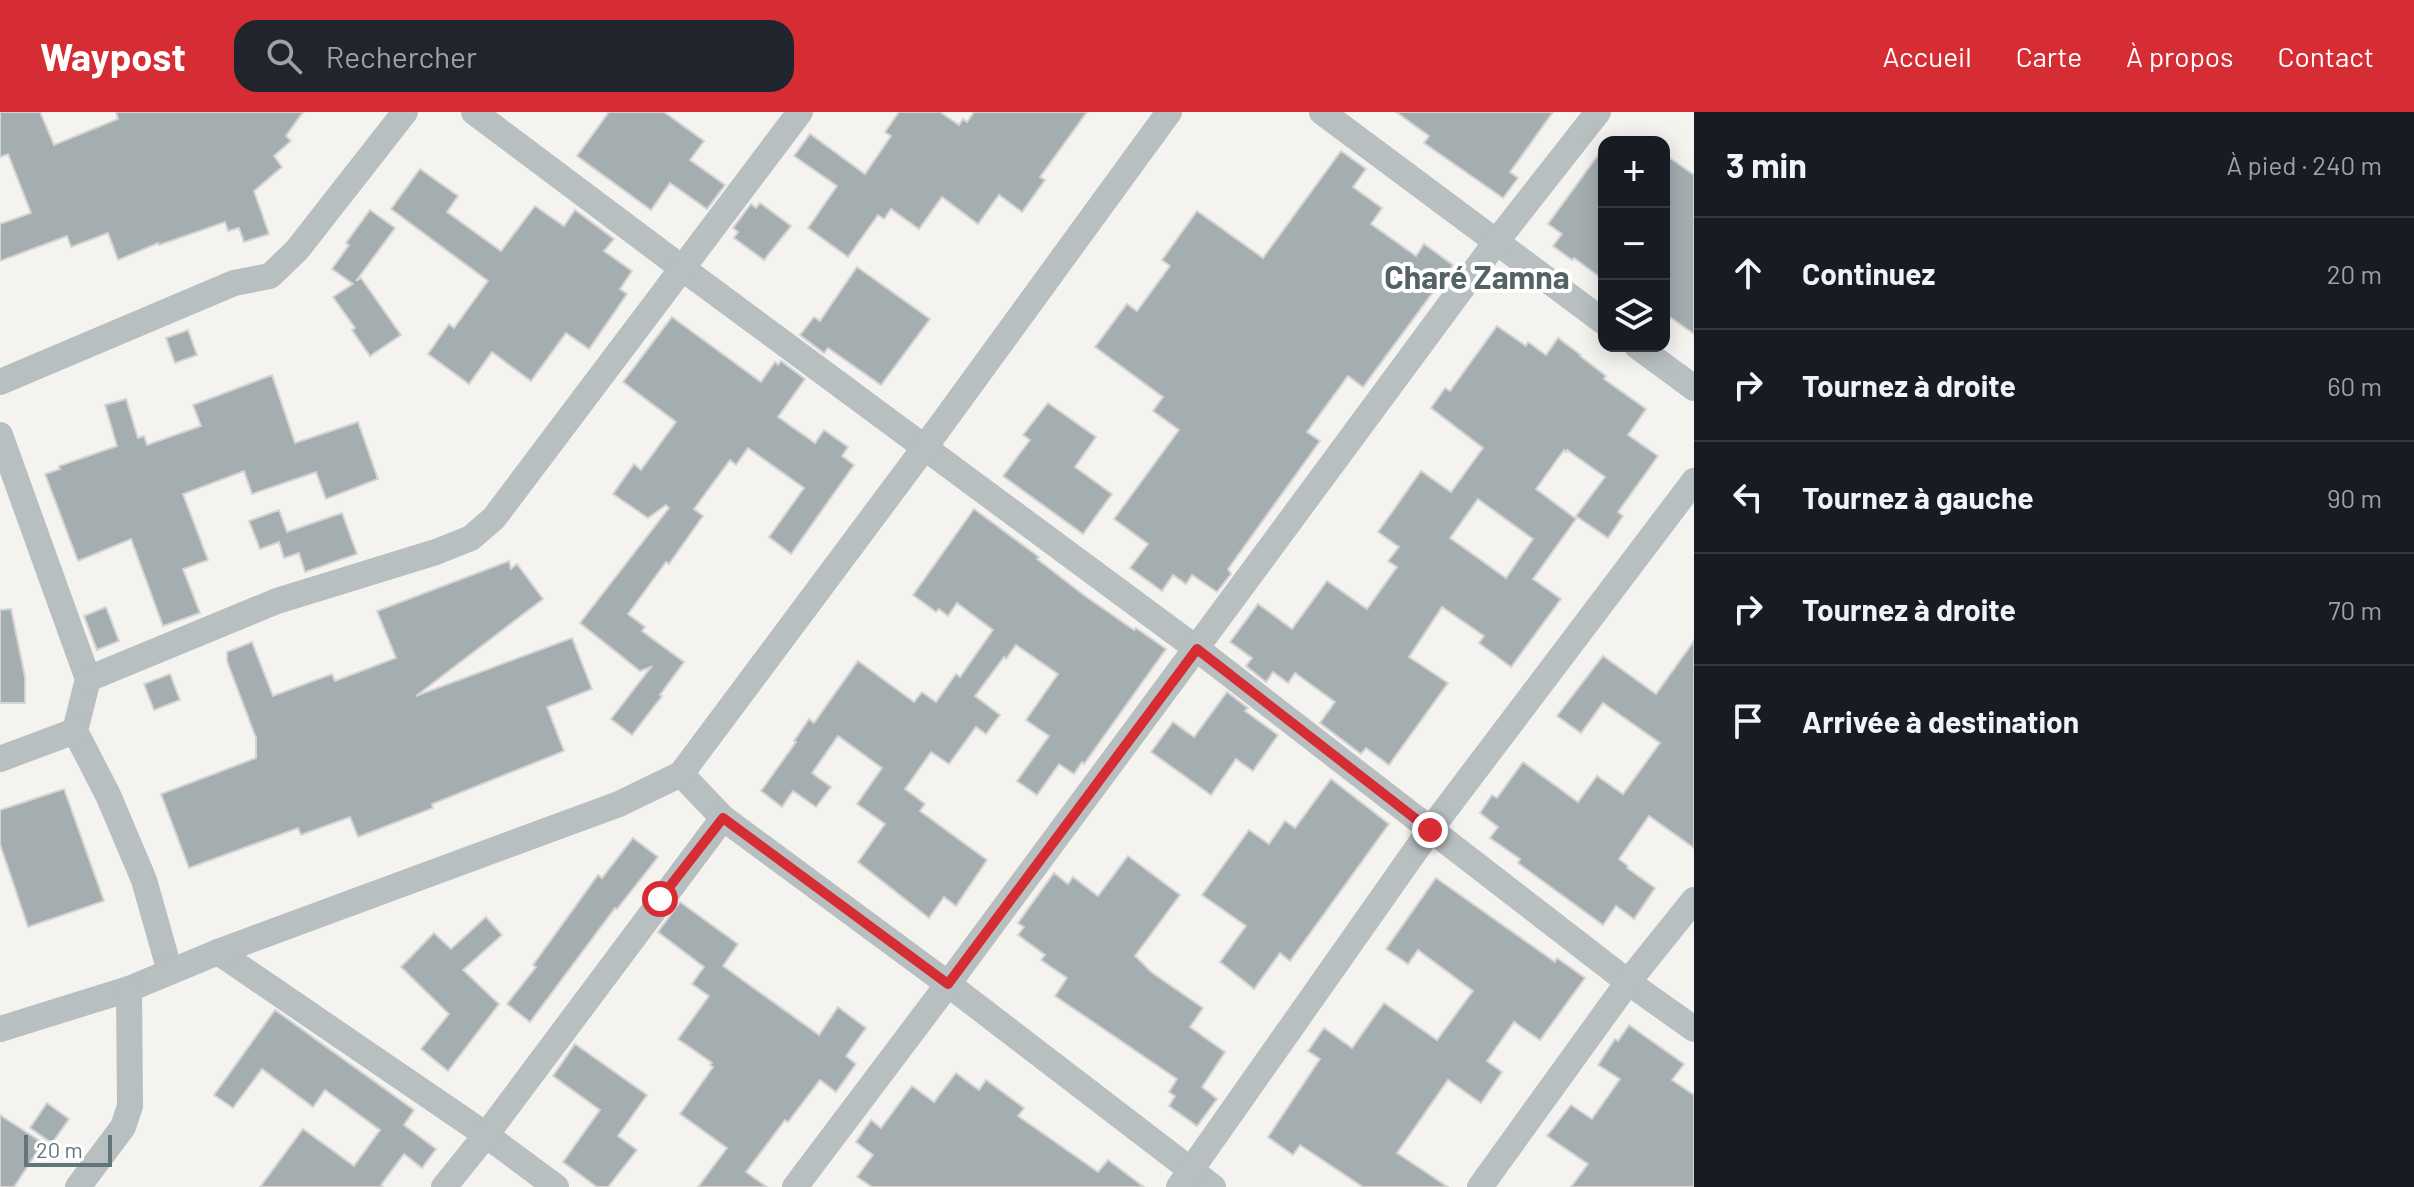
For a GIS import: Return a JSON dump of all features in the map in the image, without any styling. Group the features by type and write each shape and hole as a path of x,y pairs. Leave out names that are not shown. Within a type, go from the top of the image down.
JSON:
{"street":[{"path":"0,382 234,283 270,276 297,250 405,112"},
{"path":"474,112 1197,649 1628,982 1694,1029"},
{"path":"88,679 277,601 436,552 471,538 494,518 800,112"},
{"path":"0,1029 129,989 218,952 619,804 681,774 1169,112"},
{"path":"1322,112 1598,318"},
{"path":"795,1187 1496,242 1598,112"},
{"path":"1645,352 1694,388"},
{"path":"0,435 88,679 75,731 108,795 144,880 170,972"},
{"path":"1185,1178 1430,830 1694,481"},
{"path":"0,759 75,731"},
{"path":"681,774 723,818 948,984 1185,1178 1213,1187"},
{"path":"444,1187 723,818"},
{"path":"1480,1187 1628,982 1694,900"},
{"path":"218,952 486,1135 556,1187"},
{"path":"78,1187 123,1127 130,1106 129,989"}],"building":[{"path":"0,112 40,112 54,145 118,119 116,112 303,112 286,136 291,141 274,156 282,167 254,191 269,234 244,242 239,228 228,231 225,222 158,243 118,260 108,233 71,247 67,236 0,261 0,224 31,213 8,154 0,157"},
{"path":"609,112 664,112 704,141 690,160 725,185 707,209 670,183 651,210 577,156"},
{"path":"899,112 940,112 959,125 963,119 967,122 974,112 1087,112 1040,177 1045,180 1022,212 999,195 978,224 942,197 919,229 891,209 884,219 878,215 848,257 808,228 837,186 794,156 810,134 865,174 891,136 885,132"},
{"path":"1396,112 1553,112 1510,172 1518,178 1503,198 1424,143 1429,136"},
{"path":"1341,151 1366,169 1353,187 1382,208 1371,224 1416,256 1424,244 1453,265 1363,387 1348,376 1307,432 1320,441 1228,569 1231,574 1217,592 1192,575 1186,584 1173,575 1162,591 1130,568 1148,544 1114,519 1179,430 1153,411 1163,397 1095,347 1127,304 1137,311 1170,266 1162,260 1197,211 1263,258"},
{"path":"1598,155 1598,276 1553,246 1562,234 1548,224"},
{"path":"1670,158 1694,175 1694,334 1670,317"},
{"path":"420,169 458,196 447,212 501,251 535,206 564,226 575,210 614,239 604,251 632,271 620,289 627,294 589,349 566,333 531,381 492,352 469,384 428,354 449,324 454,328 488,281 391,209"},
{"path":"760,203 791,226 764,260 734,238 738,232 733,228 751,204 756,208"},
{"path":"370,210 395,228 356,281 361,278 401,335 370,356 333,297 353,284 332,269"},
{"path":"857,267 930,319 881,385 828,348 824,353 800,335 814,317 820,321"},
{"path":"672,317 761,382 775,362 778,365 781,361 805,379 778,417 815,443 824,430 848,447 842,456 854,465 791,554 769,537 804,488 748,448 736,465 730,460 694,509 703,516 628,614 645,627 642,631 684,662 632,735 611,719 651,667 640,671 580,623 669,508 666,505 648,518 613,494 634,464 641,470 676,422 623,382"},
{"path":"1497,326 1526,346 1528,342 1546,355 1558,338 1606,376 1604,379 1646,409 1628,435 1658,456 1618,512 1623,516 1608,538 1576,516 1605,477 1564,450 1536,489 1576,519 1533,579 1561,599 1511,667 1479,643 1484,636 1442,607 1409,657 1448,683 1389,765 1366,748 1361,754 1320,723 1335,702 1295,673 1288,683 1273,672 1266,682 1246,666 1252,658 1230,642 1258,604 1292,629 1327,581 1367,609 1397,567 1388,561 1399,547 1378,532 1421,471 1451,492 1483,448 1431,408 1445,388 1450,391","holes":["1478,499 1533,539 1506,578 1450,538"]},
{"path":"188,330 197,355 175,363 166,338"},
{"path":"272,375 295,443 358,422 378,479 326,499 316,472 252,494 244,471 183,494 208,560 183,569 200,613 163,626 131,539 78,561 45,474 117,446 105,405 126,399 138,438 144,436 147,445 201,426 193,405"},
{"path":"1048,403 1096,437 1075,467 1112,494 1083,534 1003,476 1030,440 1023,435"},
{"path":"974,509 1085,596 1166,649 1084,764 1082,762 1074,774 1059,764 1037,795 1017,781 1049,736 1026,720 1058,674 1016,645 1006,659 1004,657 975,696 1000,715 986,734 976,727 949,764 931,752 905,789 925,804 920,811 987,860 956,906 944,897 929,918 858,862 885,824 857,804 882,768 838,736 812,773 831,787 816,807 793,791 782,807 761,791 809,719 814,723 858,661 914,702 922,692 936,702 956,674 960,677 993,630 957,603 948,616 939,609 936,612 913,595"},
{"path":"279,510 287,532 342,513 357,554 305,572 299,553 284,558 279,542 260,549 249,521"},
{"path":"509,561 511,569 517,564 543,599 416,696 572,638 592,689 547,707 564,751 358,837 350,817 301,835 298,828 189,868 161,794 256,758 256,738 227,661 227,652 252,642 273,696 332,674 335,681 396,658 377,611"},
{"path":"106,607 119,641 97,650 84,616"},
{"path":"11,609 25,677 25,703 0,703 0,610"},
{"path":"1694,641 1694,848 1649,816 1619,859 1655,888 1634,919 1616,906 1603,925 1518,863 1520,859 1490,838 1498,827 1480,813 1492,795 1497,798 1523,762 1578,802 1597,776 1623,794 1660,743 1603,703 1581,733 1557,716 1603,656 1656,694"},
{"path":"170,674 180,700 154,710 144,684"},
{"path":"1227,692 1248,708 1245,711 1278,735 1253,771 1236,759 1211,795 1151,752 1173,722 1194,737"},
{"path":"1331,779 1389,824 1290,961 1280,953 1254,989 1220,962 1246,926 1202,895 1249,830 1269,844 1285,821 1295,828"},
{"path":"64,789 104,901 28,927 0,844 0,810"},
{"path":"633,838 658,857 615,908 530,1022 507,1004 598,875 602,878"},
{"path":"1128,856 1180,895 1135,956 1151,972 1203,1008 1190,1027 1225,1052 1202,1087 1217,1099 1197,1126 1169,1106 1175,1096 1169,1092 1177,1079 1055,996 1067,978 1041,960 1045,955 1018,935 1024,927 1018,923 1054,873 1068,884 1073,877 1098,896"},
{"path":"1436,878 1555,962 1557,958 1585,978 1540,1040 1514,1022 1487,1061 1502,1072 1481,1103 1448,1080 1397,1153 1448,1187 1363,1187 1300,1145 1293,1155 1268,1137 1320,1059 1308,1051 1324,1028 1352,1048 1384,1003 1437,1040 1473,991 1418,950 1408,964 1386,949"},
{"path":"680,902 738,944 723,966 819,1035 838,1007 866,1028 846,1056 856,1064 836,1092 820,1080 746,1172 767,1187 698,1187 727,1148 680,1114 713,1067 710,1065 712,1063 678,1039 709,996 692,984 704,967 658,932"},
{"path":"486,917 502,935 463,970 499,1004 448,1071 421,1049 449,1014 401,967 434,933 451,949"},
{"path":"275,1010 414,1110 404,1125 436,1149 422,1168 404,1154 381,1185 383,1187 260,1187 303,1129 354,1166 380,1130 325,1090 313,1107 262,1069 233,1108 214,1095"},
{"path":"1629,1025 1684,1064 1672,1080 1694,1095 1694,1187 1571,1187 1588,1164 1547,1136 1571,1105 1592,1119 1620,1079 1598,1065 1615,1039 1618,1041"},
{"path":"575,1044 647,1095 618,1136 637,1150 608,1187 597,1187 563,1162 600,1110 553,1076"},
{"path":"956,1073 979,1090 986,1080 1024,1108 1018,1116 1098,1172 1108,1160 1144,1187 872,1187 857,1177 873,1155 856,1142 871,1120 881,1128 912,1086 934,1102"},
{"path":"47,1103 69,1119 52,1143 30,1128"},
{"path":"0,1115 43,1143 14,1187 0,1187"}],"district":[{"name":"Charé Zamna","path":"1477,278"}],"route":[{"path":"660,899 723,818 948,984 1197,649 1430,830"}]}
